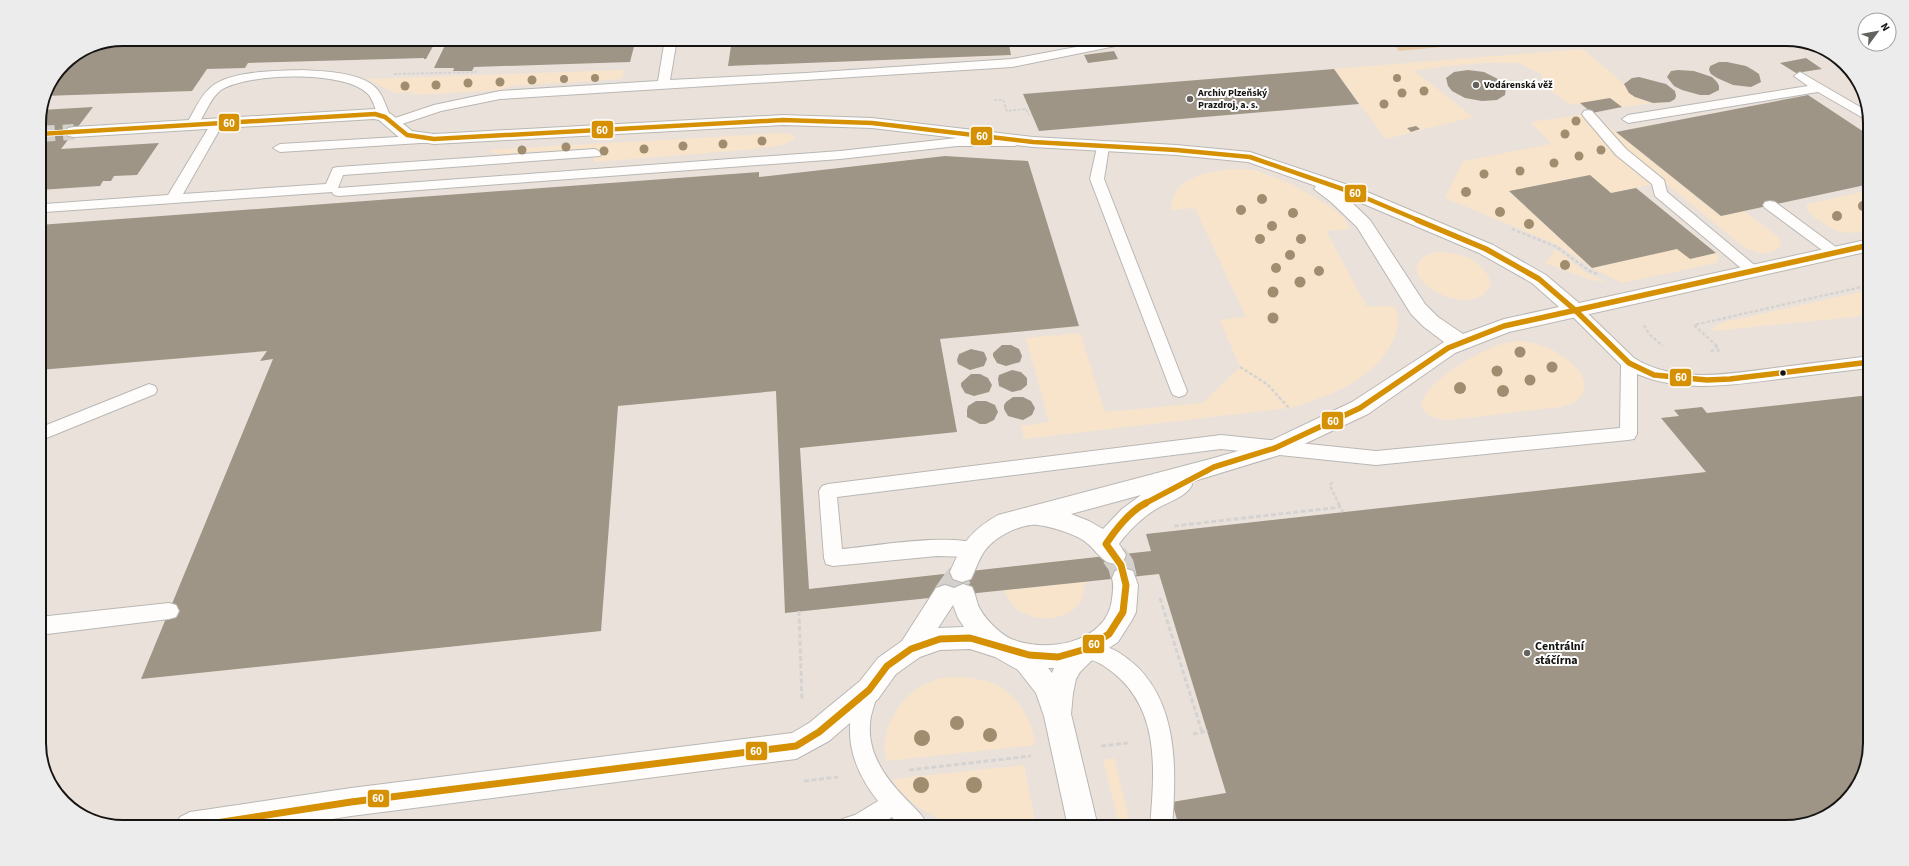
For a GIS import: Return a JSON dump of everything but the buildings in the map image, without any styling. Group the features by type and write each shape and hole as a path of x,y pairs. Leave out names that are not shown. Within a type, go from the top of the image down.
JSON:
{"street":[{"path":"74,132 194,123 375,114 389,120 407,135 434,139 783,120 872,124 1033,142 1176,150 1250,157 1277,165 1303,176 1354,193 1486,249 1539,279 1575,310"},
{"path":"1303,176 1337,198 1364,224 1418,309 1431,322 1459,342"},
{"path":"911,649 957,588 971,549 987,533 1006,522 1032,517 1086,500 1214,467 1275,448 1360,408 1459,342 1504,326 1863,247"},
{"path":"1032,517 1059,519 1085,528 1110,549 1116,529 1140,506 1214,467"},
{"path":"1058,716 1059,692 1064,671 1086,649 1109,634 1123,612 1126,585 1124,578"},
{"path":"957,588 967,610 981,630 1000,646 1026,662 1046,686 1058,716 1081,820"},
{"path":"279,820 302,818 796,746 819,732 869,690 887,666 911,649 940,639 970,638 1029,655 1058,657 1086,649"}],"lane":[{"path":"663,84 670,46"},
{"path":"194,123 213,91 218,86 252,76 319,74 349,78 372,90 389,120 500,95 663,84 806,77 1012,62 1060,55 1102,46"},
{"path":"1800,76 1863,114"},
{"path":"1628,120 1819,88"},
{"path":"1588,114 1621,152 1659,183 1660,193 1753,271"},
{"path":"173,199 218,122"},
{"path":"280,148 434,139"},
{"path":"339,192 840,155 957,142 1033,142"},
{"path":"1102,147 1097,179 1179,391"},
{"path":"46,208 330,188 338,171 596,154"},
{"path":"1770,205 1835,253"},
{"path":"1575,310 1629,363 1654,375 1707,380 1730,379 1863,363"},
{"path":"971,549 938,548 833,558 828,491 1221,442 1376,458 1628,434 1629,363"},
{"path":"46,432 149,390"},
{"path":"46,625 169,611"},
{"path":"1086,649 1114,660 1133,677 1148,696 1159,723 1162,738 1165,780 1162,820"},
{"path":"869,690 860,718 861,749 870,774 910,820"},
{"path":"867,820 894,803"}],"path":[{"path":"1716,346 1694,325 1863,287"},
{"path":"1240,367 1256,374 1271,386 1290,408"},
{"path":"1332,482 1330,486 1343,512"},
{"path":"1170,526 1341,507"},
{"path":"1160,597 1202,732"},
{"path":"799,611 805,781"}],"shaded area":[{"path":"1395,46 1453,46 1399,51"},
{"path":"1791,46 1801,47 1815,52 1833,62 1847,76 1859,99 1863,118 1863,748 1862,758 1857,772 1847,790 1829,807 1806,817 1786,820 118,820 108,819 94,814 76,804 62,790 52,772 47,758 46,748 46,118 47,108 52,94 65,72 85,56 108,47"},
{"path":"1583,49 1624,84 1629,93 1644,101 1653,103 1622,107 1610,98 1571,105 1548,89 1541,74 1519,63 1481,63 1413,70 1473,117 1386,139 1334,69"},
{"path":"624,70 622,79 511,86 501,90 413,95 414,92 394,93 368,79"},
{"path":"1592,113 1720,216 1744,211 1778,237 1781,244 1774,251 1769,253 1754,251 1744,247 1625,150"},
{"path":"1585,114 1654,184 1611,193 1590,175 1509,192 1592,268 1558,245 1445,198 1463,161 1552,144 1531,122"},
{"path":"784,133 792,135 795,138 794,140 782,145 757,149 594,162 596,148 497,154 488,150"},
{"path":"1233,169 1255,170 1291,184 1331,207 1344,218 1350,229 1326,231 1367,307 1394,306 1398,317 1395,335 1388,350 1378,363 1366,374 1337,391 1290,408 1024,439 1021,426 1049,422 1026,338 1080,333 1105,412 1203,403 1240,367 1220,320 1246,317 1195,208 1171,210 1173,199 1177,190 1184,183 1192,178 1212,172"},
{"path":"1863,192 1863,230 1849,233 1832,229 1808,211 1806,207 1808,204"},
{"path":"1555,249 1585,272 1606,282 1591,280 1545,263"},
{"path":"1677,249 1690,259 1716,253 1719,259 1716,263 1622,283 1592,268"},
{"path":"1437,252 1462,255 1476,262 1487,274 1491,282 1482,295 1467,300 1451,298 1435,291 1422,281 1417,270 1421,260"},
{"path":"1863,292 1863,316 1712,331 1714,326 1724,322"},
{"path":"1521,341 1548,348 1571,362 1582,377 1584,384 1584,391 1580,397 1572,403 1561,407 1446,420 1436,418 1424,411 1422,402 1428,392 1438,381 1451,371 1465,361 1490,348"},
{"path":"1085,582 1084,592 1080,602 1074,609 1051,618 1033,617 1018,610 1004,590"},
{"path":"965,677 983,680 996,685 1013,698 1026,715 1035,745 887,761 885,744 887,731 891,720 904,701 912,693 932,681 943,678"},
{"path":"1114,758 1129,820 1118,820 1103,760"},
{"path":"1024,765 1035,820 940,820 915,805 897,788 893,779"}],"tunnel":[{"path":"46,134 74,132"},
{"path":"1114,555 1121,565 1124,578"},
{"path":"945,596 962,572"}],"transit line":[{"name":"60","path":"46,134 375,114 385,117 407,135 434,139 783,120 872,123 1033,142 1176,150 1250,157 1354,193 1486,249 1539,279 1575,310 1629,363 1654,375 1707,380 1730,379 1863,363"},
{"name":"60","path":"235,820 351,802 796,746 819,732 869,690 887,666 911,649 940,639 970,638 1029,655 1058,657 1086,649 1109,634 1123,612 1126,585 1121,565 1106,544 1116,529 1140,506 1214,467 1275,448 1360,408 1448,348 1504,326 1863,247"}],"place":[{"name":"Vodárenská věž","path":"1476,85"},
{"name":"Archiv Plzeňský Prazdroj, a. s.","path":"1190,99"},
{"name":"Centrální stáčírna","path":"1527,653"}]}
